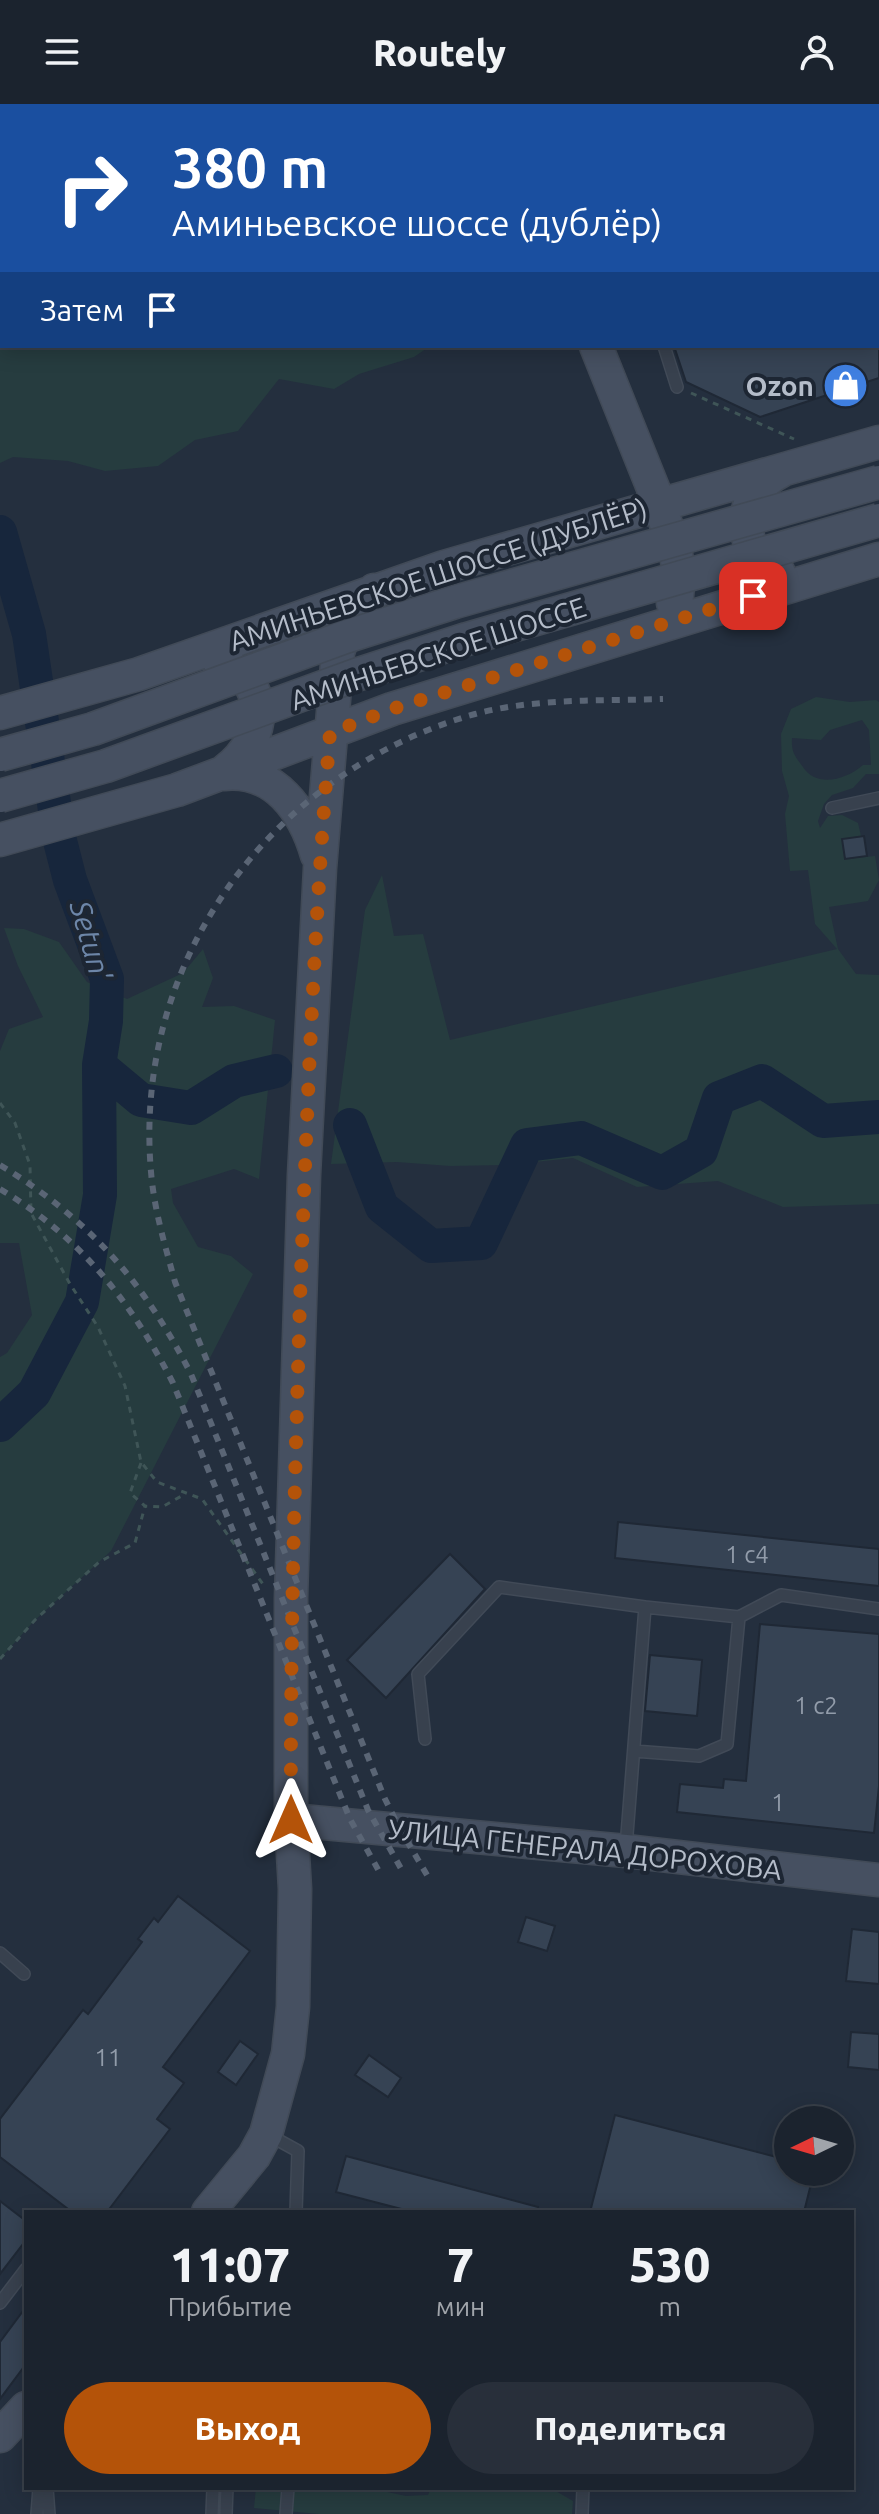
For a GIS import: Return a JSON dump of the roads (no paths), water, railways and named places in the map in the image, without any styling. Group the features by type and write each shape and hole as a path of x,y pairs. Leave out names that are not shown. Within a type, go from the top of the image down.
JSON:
{"street":[{"path":"597,348 659,503 676,554 679,574 677,596 670,610 648,628"},
{"name":"АМИНЬЕВСКОЕ ШОССЕ (ДУБЛЁР)","path":"0,713 96,687 374,590 659,503 795,455 879,442"},
{"path":"795,455 754,494 747,515 748,537 758,557 775,571 795,578 817,576"},
{"name":"АМИНЬЕВСКОЕ ШОССЕ","path":"0,755 93,729 345,637 455,602 879,482"},
{"name":"АМИНЬЕВСКОЕ ШОССЕ","path":"0,796 120,762 356,675 467,639 879,520"},
{"path":"0,840 136,803 392,709 879,559"},
{"path":"210,2210 254,2156 266,2134 288,2054 293,2007 295,1889 291,1820 291,1598 304,1175 320,868 330,733 342,636 351,614 374,590"},
{"path":"179,660 202,657 224,662 243,676 255,696 258,719 252,742 238,761 220,774"},
{"path":"337,665 342,684 354,700 374,709 392,709"},
{"path":"220,774 236,772 252,775 283,792 306,825 320,868"},
{"name":"УЛИЦА ГЕНЕРАЛА ДОРОХОВА","path":"291,1820 626,1851 879,1880"}],"lane":[{"path":"665,348 677,387"},
{"path":"832,808 879,798"},
{"path":"425,1739 418,1674 499,1587 739,1617 781,1595 879,1609"},
{"path":"626,1851 645,1607"},
{"path":"634,1751 699,1756 727,1744 739,1617"},
{"path":"0,1953 24,1974"},
{"path":"266,2134 298,2151 296,2210"},
{"path":"0,2303 24,2272"},
{"path":"37,2514 39,2490"},
{"path":"47,2490 49,2514"},
{"path":"212,2514 213,2490"},
{"path":"226,2514 227,2490"},
{"path":"286,2514 288,2490"},
{"path":"582,2514 583,2490"}],"waterway":[{"name":"Setun'","path":"0,532 29,634 59,837 70,880 107,979 106,1021 99,1065 100,1195 82,1302 34,1393 0,1425"},
{"path":"99,1065 141,1100 191,1108 234,1081 276,1071"},
{"path":"350,1125 382,1207 431,1246 481,1243 527,1145 581,1138 662,1173 701,1151 719,1098 762,1081 823,1121 879,1117"}],"railway":[{"path":"427,1875 385,1799 175,1282 152,1182 151,1102 163,1026 189,954 227,889 276,831 334,781 401,742 475,714 545,703 663,699"},
{"path":"0,1165 61,1208 111,1255 154,1310 173,1341 191,1374 368,1810 403,1872"},
{"path":"0,1189 55,1228 79,1250 121,1298 157,1353 173,1383 350,1819 380,1873"}],"place":[{"name":"Ozon","path":"845,385"}]}
